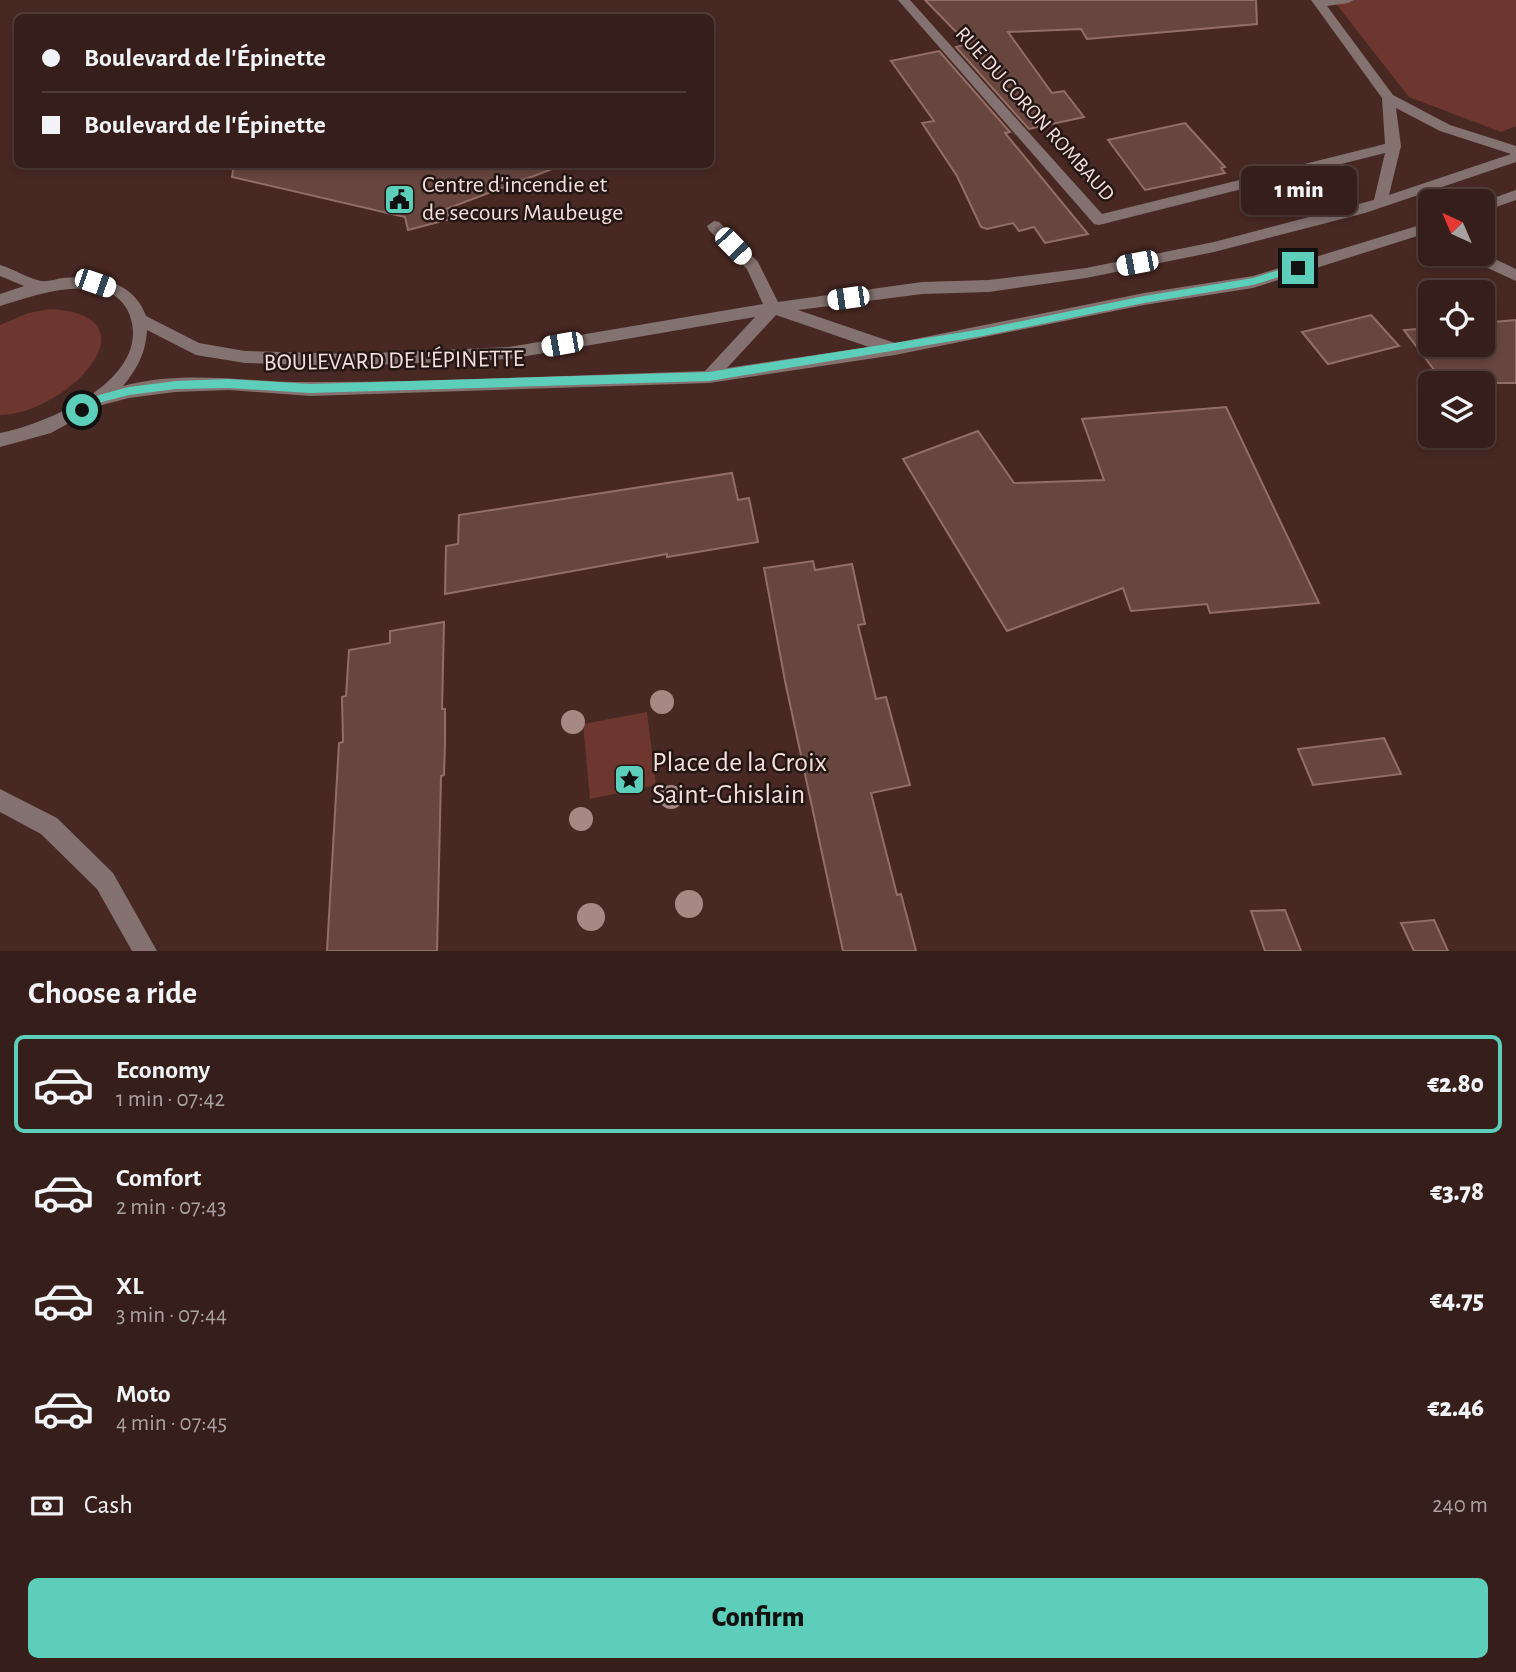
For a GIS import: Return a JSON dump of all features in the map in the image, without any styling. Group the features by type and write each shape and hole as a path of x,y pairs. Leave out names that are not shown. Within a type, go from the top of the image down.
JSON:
{"street":[{"name":"RUE DU CORON ROMBAUD","path":"904,0 1099,220 1394,146"},
{"path":"1318,1 1348,0"},
{"path":"1318,1 1388,98 1394,126 1394,146 1380,204"},
{"path":"1388,98 1445,128 1516,151"},
{"name":"BOULEVARD DE L'ÉPINETTE","path":"141,320 195,349 245,357 352,359 509,354 773,308 922,288 989,286 1086,273 1214,247 1380,204 1516,157"},
{"path":"1495,202 1516,195"},
{"path":"714,226 753,266 773,308 895,349"},
{"name":"BOULEVARD DE L'ÉPINETTE","path":"99,399 129,391 176,385 229,383 310,389 709,377 895,349 1144,299 1253,282 1418,231"},
{"path":"1411,234 1418,236"},
{"path":"1495,265 1516,275"},
{"path":"0,270 39,286"},
{"path":"0,300 39,286 69,282 106,287 117,291 132,303 141,320 139,345 129,363 99,399 64,422 24,437 0,440"},
{"path":"709,377 773,308"},
{"path":"0,800 49,826 106,881 145,951"}],"shaded area":[{"path":"1333,0 1516,0 1516,126 1501,132 1409,97"},
{"path":"50,309 82,315 98,328 101,345 92,364 75,383 52,399 26,410 0,415 0,325 28,313"},
{"path":"647,712 656,785 590,799 583,724"}],"building":[{"path":"925,0 1256,0 1257,24 1087,39 1081,29 1008,32 1052,93 1064,91 1084,117 1029,129 956,47 968,44"},
{"path":"939,51 1010,132 1005,133 1088,234 1045,243 1034,227 1019,231 1013,223 987,229 981,227 957,176 922,123 934,121 891,61"},
{"path":"1185,123 1225,167 1221,168 1225,173 1145,190 1108,140"},
{"name":"Centre d'incendie et de secours Maubeuge","path":"233,168 555,168 446,209 450,219 408,230 405,217 232,177"},
{"path":"1371,315 1399,346 1328,364 1302,332"},
{"path":"1516,320 1516,383 1495,383 1495,371 1435,371 1424,357 1495,357 1495,322"},
{"path":"1418,329 1418,349 1404,330"},
{"path":"1226,407 1319,603 1210,613 1207,604 1131,611 1123,588 1007,631 903,459 978,431 1014,483 1104,480 1082,419"},
{"path":"732,473 738,500 749,498 758,542 667,557 667,554 445,594 446,546 458,544 459,515"},
{"path":"813,561 815,570 852,564 865,624 858,625 876,699 886,697 910,785 871,793 897,895 901,894 916,951 843,951 785,681 764,568"},
{"path":"444,622 442,709 445,709 445,742 444,775 441,776 437,951 327,951 339,743 343,742 342,697 346,696 349,650 390,643 390,631"},
{"path":"1384,738 1401,774 1313,785 1298,749"},
{"path":"1285,910 1301,951 1265,951 1251,911"},
{"path":"1434,920 1448,951 1414,951 1401,923"}],"place":[{"name":"Centre d'incendie et de secours Maubeuge","path":"399,199"},
{"name":"Place de la Croix Saint-Ghislain","path":"629,779"}],"route":[{"path":"82,410 99,399 129,391 176,385 229,383 310,389 709,377 895,349 1144,299 1253,282 1298,268"}]}
